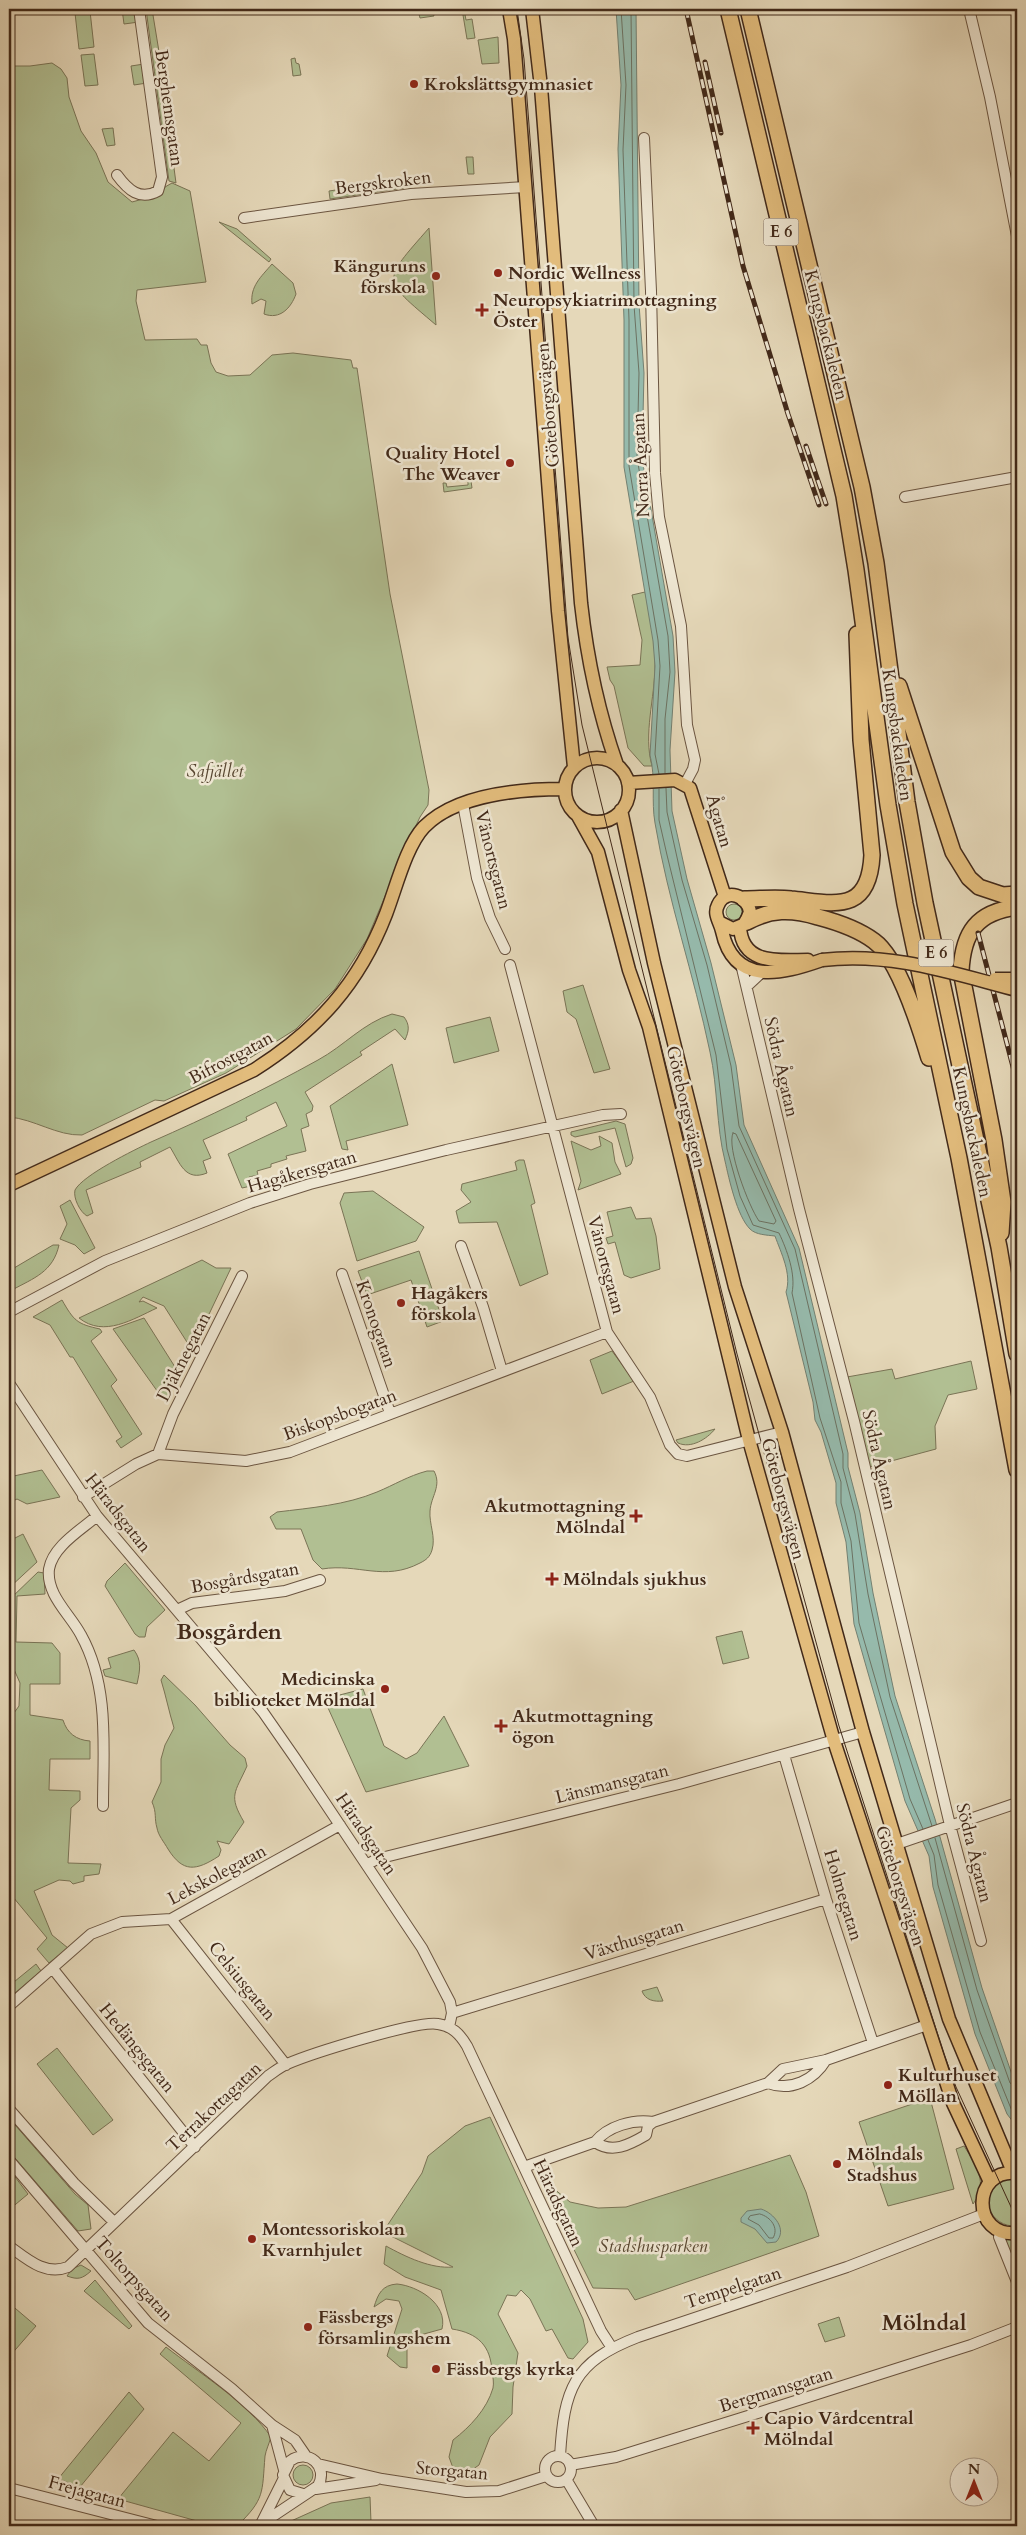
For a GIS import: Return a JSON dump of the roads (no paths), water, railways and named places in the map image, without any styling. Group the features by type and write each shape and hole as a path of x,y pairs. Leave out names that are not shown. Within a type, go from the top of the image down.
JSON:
{"highway":[{"name":"Kungsbackaleden","path":"728,9 844,496 888,805 905,904 959,1158 1017,1470"},
{"name":"Kungsbackaleden","path":"748,9 850,430 876,564 907,802 925,903 999,1247 1017,1354"},
{"path":"744,899 789,898 836,904 854,898 861,891 871,872 871,838 857,670 856,570"},
{"path":"888,656 953,852 969,878 979,887 1003,895 1017,894"},
{"path":"999,1247 1003,1202 992,1131 961,971 962,949 966,938 980,920 992,913 1017,907"},
{"path":"743,925 772,912 805,913 859,932 875,942 884,951 900,982 926,1048 959,1158"}],"main road":[{"name":"Göteborgsvägen","path":"509,9 514,39 558,611 574,767"},
{"name":"Göteborgsvägen","path":"532,9 540,87 581,603 586,642 606,734 617,765 628,783 628,796 622,810 656,972 735,1287 782,1432 863,1732 949,2019 1015,2173 1003,2174 990,2182 953,2103 834,1741 749,1440 649,1027 629,970 598,852 578,816 567,802 564,789"},
{"path":"564,789 566,779 574,767 586,760 596,758 609,760 617,765"},
{"path":"628,783 649,781 680,782"},
{"name":"Ågatan","path":"680,782 692,792 708,847 726,897"},
{"name":"Bifrostgatan","path":"9,1185 254,1070 294,1042 337,1000 359,971 377,937 411,848 421,832 434,819 462,804 511,792 564,789"},
{"path":"578,816 588,821 599,822 610,819 622,810"},
{"path":"802,963 753,954 743,943 743,925 750,910 744,899 735,895 726,897 717,908 716,915 728,948 741,964 761,973 773,974 802,963 845,957 882,959 983,979 1017,990"},
{"path":"720,924 730,929 743,925"},
{"path":"983,979 1017,979"},
{"path":"990,2182 983,2195 984,2214 991,2224 1001,2231 1017,2233"}],"street":[{"name":"Berghemsgatan","path":"117,175 135,194 145,196 158,190 162,177 140,9"},
{"path":"970,9 1012,182 1017,236"},
{"name":"Norra Ågatan","path":"644,138 651,291 655,472 659,517 681,626 687,725 695,760 693,769 680,782"},
{"name":"Bergskroken","path":"244,218 411,194 526,187"},
{"path":"905,497 1017,477"},
{"name":"Vänortsgatan","path":"462,804 477,878 490,918 505,949"},
{"name":"Södra Ågatan","path":"741,964 743,980 747,986 793,1185 854,1421 947,1826 981,1941"},
{"name":"Vänortsgatan","path":"510,965 607,1332 650,1397 670,1445 678,1454 687,1456 782,1432"},
{"path":"747,986 761,973"},
{"name":"Hagåkersgatan","path":"9,1312 106,1260 210,1217 250,1203 310,1184 454,1148 603,1115 621,1114"},
{"path":"461,1246 483,1307 502,1371"},
{"name":"Kronogatan","path":"342,1274 390,1413"},
{"name":"Djäknegatan","path":"158,1454 173,1414 242,1276"},
{"name":"Biskopsbogatan","path":"83,1497 136,1464 158,1454 237,1461 263,1459 290,1452 607,1332"},
{"name":"Häradsgatan","path":"9,1383 96,1516 263,1712 368,1864 422,1948 450,2002 452,2013"},
{"path":"96,1516 55,1554 49,1575 53,1594 81,1635 98,1680 104,1730 103,1806"},
{"name":"Bosgårdsgatan","path":"177,1610 192,1603 285,1591 320,1580"},
{"name":"Länsmansgatan","path":"368,1864 377,1859 679,1784 863,1732"},
{"name":"Holmegatan","path":"784,1755 826,1898 873,2043"},
{"path":"896,1844 1017,1803"},
{"name":"Lekskolegatan","path":"9,2006 91,1934 122,1922 170,1919 340,1825"},
{"name":"Växthusgatan","path":"452,2013 826,1898"},
{"name":"Celsiusgatan","path":"170,1919 286,2064"},
{"name":"Hedängsgatan","path":"53,1969 195,2147"},
{"path":"449,2027 452,2013"},
{"name":"Terrakottagatan","path":"9,2246 36,2265 57,2270 68,2267 268,2076 286,2064 414,2026 439,2024 449,2027"},
{"path":"595,2142 609,2149 618,2148 646,2135 648,2126 653,2122 768,2083 783,2070 826,2060 927,2025"},
{"name":"Häradsgatan","path":"449,2027 461,2036 467,2046 601,2331 612,2348"},
{"path":"768,2083 780,2088 812,2078 819,2072 826,2060"},
{"path":"9,2109 74,2183 114,2222"},
{"path":"524,2167 595,2142 610,2129 640,2121 653,2122"},
{"name":"Toltorpsgatan","path":"9,2160 148,2323 232,2389 272,2425 295,2440 306,2456"},
{"name":"Tempelgatan","path":"560,2456 567,2401 572,2384 583,2368 612,2348 638,2337 846,2267 984,2214"},
{"path":"1001,2231 999,2237 1017,2282"},
{"name":"Bergmansgatan","path":"570,2465 616,2457 746,2417 971,2345 1017,2327"},
{"path":"272,2425 284,2474 290,2490 303,2494"},
{"path":"306,2456 318,2464 322,2477 316,2489 303,2494 260,2525 292,2459 306,2456"},
{"path":"560,2456 566,2459 570,2465 571,2472 566,2479 556,2482 546,2476 544,2468 551,2457 560,2456"},
{"name":"Storgatan","path":"318,2464 382,2479 466,2492 485,2492 512,2488 546,2476"},
{"name":"Storgatan","path":"316,2489 382,2479"},
{"path":"566,2479 594,2526"},
{"name":"Frejagatan","path":"9,2488 157,2526"}],"water":[{"path":"616,9 636,9 639,304 644,373 642,458 673,636 675,672 670,750 672,811 687,879 711,963 736,1065 744,1125 799,1248 848,1453 848,1467 860,1513 873,1593 895,1696 935,1819 982,1988 1017,2089 1017,2127 1007,2114 975,2034 933,1887 929,1856 905,1801 854,1624 846,1542 836,1503 836,1483 821,1432 815,1420 813,1402 786,1292 788,1278 785,1264 775,1236 755,1232 745,1223 737,1207 731,1187 722,1148 710,1052 660,852 654,815 653,773 650,755 655,666 653,641 624,467 624,320 618,149 621,85"},
{"path":"761,2209 771,2214 780,2227 781,2232 776,2242 767,2243 755,2229 741,2222 741,2218 747,2211"}],"tram line":[{"path":"517,9 524,59 568,638 582,725 737,1354 839,1726 944,2054 956,2087 1017,2220"}],"railway":[{"path":"686,9 743,266 788,414 819,505"},
{"path":"705,62 721,133"},
{"path":"806,446 826,504"},
{"path":"978,933 1017,1082"}],"place":[{"name":"Krokslättsgymnasiet","path":"414,84"},
{"name":"Nordic Wellness","path":"498,273"},
{"name":"Känguruns förskola","path":"436,276"},
{"name":"Neuropsykiatrimottagning Öster","path":"482,310"},
{"name":"Quality Hotel The Weaver","path":"510,463"},
{"name":"Hagåkers förskola","path":"401,1303"},
{"name":"Akutmottagning Mölndal","path":"636,1516"},
{"name":"Mölndals sjukhus","path":"552,1579"},
{"name":"Medicinska biblioteket Mölndal","path":"385,1689"},
{"name":"Akutmottagning ögon","path":"501,1726"},
{"name":"Kulturhuset Möllan","path":"888,2085"},
{"name":"Mölndals Stadshus","path":"837,2164"},
{"name":"Montessoriskolan Kvarnhjulet","path":"252,2239"},
{"name":"Fässbergs församlingshem","path":"308,2327"},
{"name":"Fässbergs kyrka","path":"436,2369"},
{"name":"Capio Vårdcentral Mölndal","path":"753,2428"}],"district":[{"name":"Bosgården","path":"229,1632"},
{"name":"Mölndal","path":"924,2323"}],"park label":[{"name":"Safjället","path":"215,771"},
{"name":"Stadshusparken","path":"653,2246"}]}
